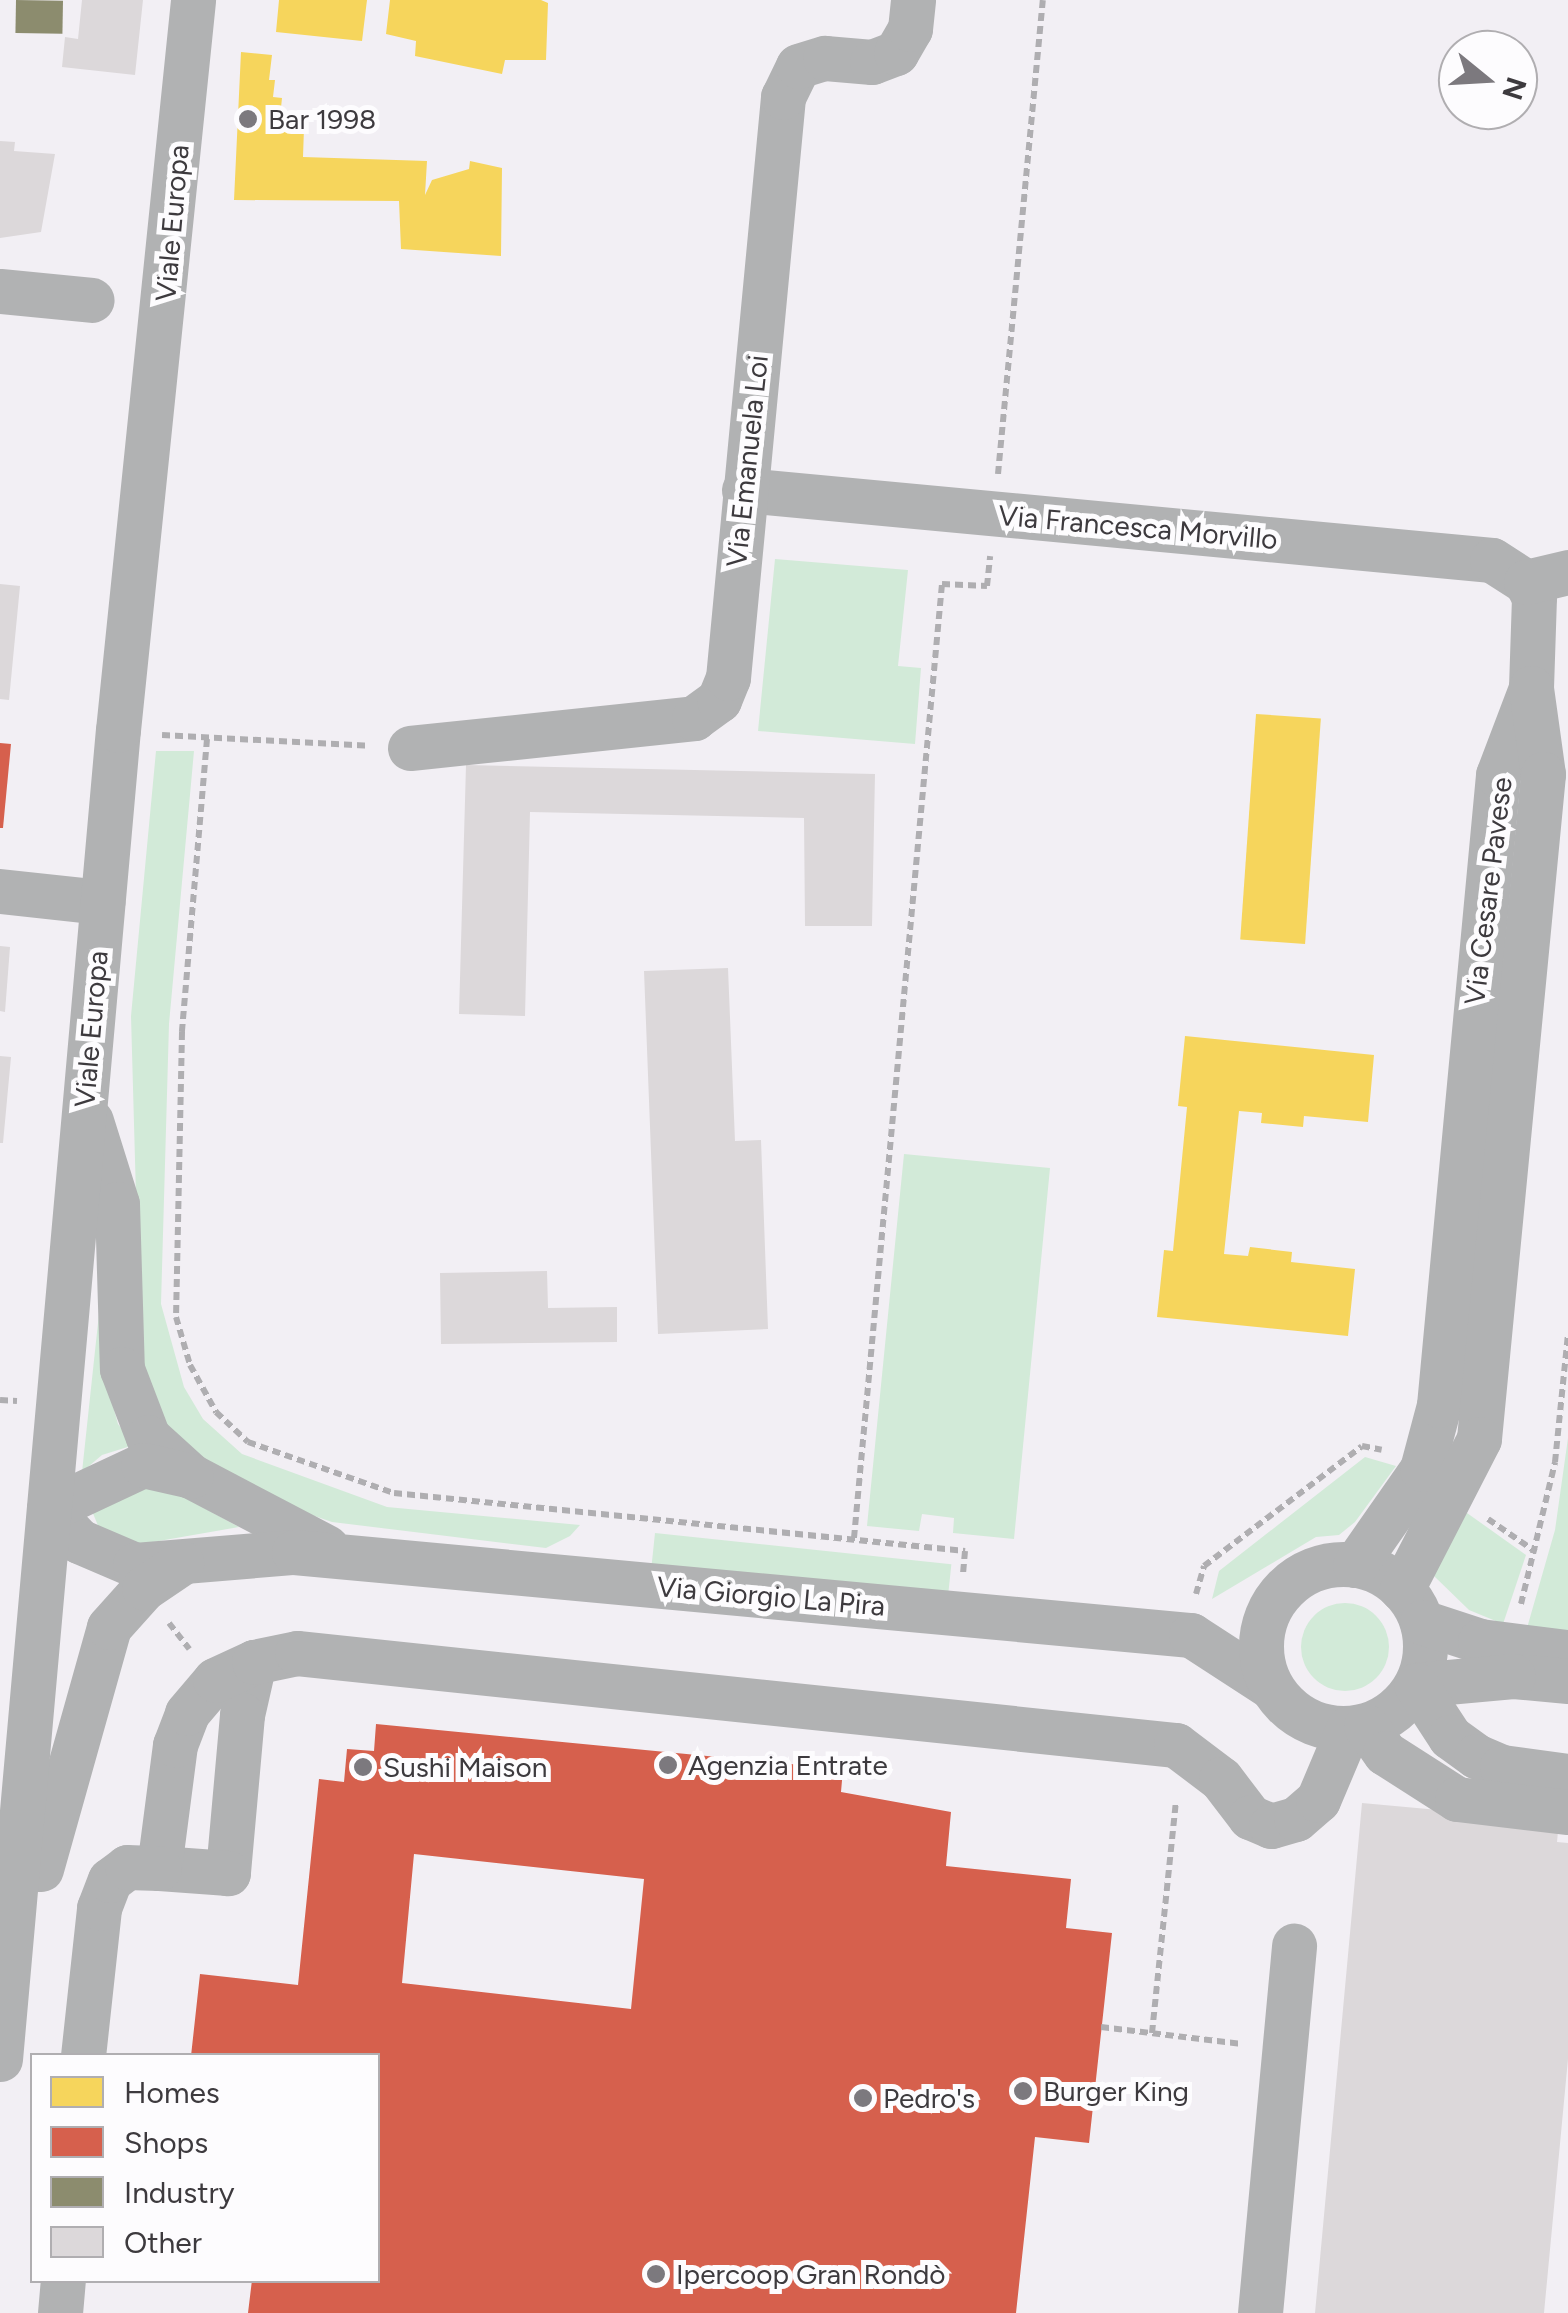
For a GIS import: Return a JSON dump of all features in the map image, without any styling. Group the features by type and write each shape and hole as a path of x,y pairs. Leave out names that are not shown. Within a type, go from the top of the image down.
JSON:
{"street":[{"name":"Viale Europa","path":"0,2059 9,1971 13,1797 48,1509 118,730 193,0"},
{"name":"Via Emanuela Loi","path":"410,748 694,718 719,700 728,678 783,96 798,66 825,58 872,62 896,53 910,29 912,0"},
{"path":"0,291 92,300"},
{"name":"Via Francesca Morvillo","path":"744,490 1492,560 1547,577"},
{"path":"1530,688 1537,614 1547,577"},
{"name":"Via Cesare Pavese","path":"1355,1564 1422,1469 1440,1405 1470,1043 1498,775 1530,688"},
{"name":"Via Cesare Pavese","path":"1412,1606 1479,1439 1543,774 1530,688"},
{"path":"0,891 102,902"},
{"name":"Via Cesare Pavese","path":"1470,1043 1518,1049"},
{"path":"84,1102 117,1204 122,1369 148,1437 191,1476 305,1539 352,1556"},
{"path":"1457,1186 1504,1192"},
{"path":"191,1476 143,1466 48,1509 106,1558 135,1565 219,1554 352,1556"},
{"name":"Via Giorgio La Pira","path":"352,1556 1191,1635 1271,1687"},
{"path":"9,1971 109,1627 144,1588 181,1562"},
{"path":"1412,1606 1426,1644 1416,1686 1399,1708 1357,1727 1312,1723 1271,1687 1261,1640 1278,1596 1312,1569 1355,1564 1412,1606 1480,1640 1568,1652"},
{"name":"Via Giorgio La Pira","path":"1191,1635 1278,1596"},
{"path":"159,1868 174,1744 187,1713 215,1680 254,1662 297,1652 1176,1745 1195,1756 1250,1817 1271,1826 1296,1820 1318,1800 1357,1727"},
{"path":"84,2053 99,1908 110,1880 126,1867 228,1873 242,1715 254,1662"},
{"path":"1416,1686 1462,1680 1568,1681"},
{"path":"1450,1737 1451,1695 1462,1680"},
{"path":"1416,1686 1450,1737 1502,1767 1568,1776"},
{"path":"1357,1727 1385,1753 1457,1799 1568,1812"},
{"path":"1260,2313 1294,1946"},
{"path":"60,2313 63,2283"}],"path":[{"path":"854,1538 942,584 987,586 1043,0"},
{"path":"118,730 207,739 410,748"},
{"path":"207,739 182,1032 176,1316 190,1365 216,1412 248,1442 394,1492 966,1551 959,1614"},
{"path":"0,1400 17,1401"},
{"path":"170,1614 159,1610 192,1654"},
{"path":"1152,2033 1176,1794 1195,1756"},
{"path":"1102,2027 1285,2049"}],"green space":[{"path":"775,559 908,570 898,666 921,668 915,744 758,731"},
{"path":"156,751 194,751 169,1024 161,1304 184,1387 203,1419 242,1454 387,1507 580,1525 570,1536 546,1548 332,1522 274,1502 181,1454 141,1376 131,1016"},
{"path":"904,1154 1050,1168 1014,1539 953,1533 954,1518 922,1514 919,1531 867,1526"},
{"path":"101,1295 105,1377 118,1424 134,1445 102,1455 82,1472"},
{"path":"1568,1438 1568,1632 1527,1628 1555,1530"},
{"path":"1365,1457 1396,1466 1355,1522 1339,1535 1316,1537 1212,1599 1219,1571"},
{"path":"141,1483 182,1496 239,1527 136,1545 99,1528 92,1511"},
{"path":"1467,1513 1526,1555 1503,1624 1469,1610 1434,1576 1445,1540"},
{"path":"655,1533 951,1564 948,1599 651,1568"},
{"path":"1345,1603 1376,1616 1389,1647 1376,1678 1345,1691 1314,1678 1301,1647 1314,1616"}],"building: Homes":[{"path":"279,0 367,0 362,41 276,32"},
{"path":"390,0 541,0 548,3 546,60 505,60 502,74 415,56 416,41 386,34"},
{"path":"241,52 272,55 269,80 275,80 273,97 282,98 279,127 304,128 303,157 427,161 425,195 432,180 469,169 470,161 502,168 501,256 401,249 399,201 234,200"},
{"path":"1256,714 1321,719 1305,944 1240,939"},
{"path":"1185,1036 1374,1055 1368,1122 1304,1116 1303,1127 1261,1123 1262,1113 1239,1111 1224,1254 1248,1256 1250,1247 1292,1252 1291,1262 1355,1269 1348,1336 1157,1317 1164,1250 1173,1251 1187,1107 1178,1106"}],"building: Shops":[{"path":"0,743 11,744 3,828 0,828"},
{"path":"376,1724 843,1769 841,1792 951,1812 946,1866 1071,1879 1066,1928 1112,1933 1089,2143 1035,2137 1016,2313 248,2313 252,2283 380,2283 380,2053 191,2053 200,1974 298,1985 319,1779 344,1782 347,1749 374,1751","holes":["414,1854 644,1879 631,2009 402,1983"]}],"building: Industry":[{"path":"16,0 63,1 62,34 15,33"}],"building: Other":[{"path":"82,0 143,0 135,75 62,67 65,37 78,39"},
{"path":"0,141 15,142 14,151 55,154 41,232 0,238"},
{"path":"0,584 20,586 9,700 0,699"},
{"path":"466,765 875,774 872,926 805,926 804,818 530,812 525,1016 459,1014"},
{"path":"0,946 10,947 5,1012 0,1011"},
{"path":"728,968 735,1141 761,1140 768,1329 658,1334 644,971"},
{"path":"0,1056 11,1057 3,1143 0,1143"},
{"path":"547,1271 548,1308 617,1307 617,1342 441,1344 440,1273"},
{"path":"1362,1803 1559,1821 1557,1842 1568,1843 1568,2059 1544,2313 1315,2313"}],"place":[{"name":"Bar 1998","path":"248,119"},
{"name":"Agenzia Entrate","path":"668,1765"},
{"name":"Sushi Maison","path":"363,1767"},
{"name":"Burger King","path":"1023,2091"},
{"name":"Pedro's","path":"863,2098"},
{"name":"Ipercoop Gran Rondò","path":"656,2274"}]}
